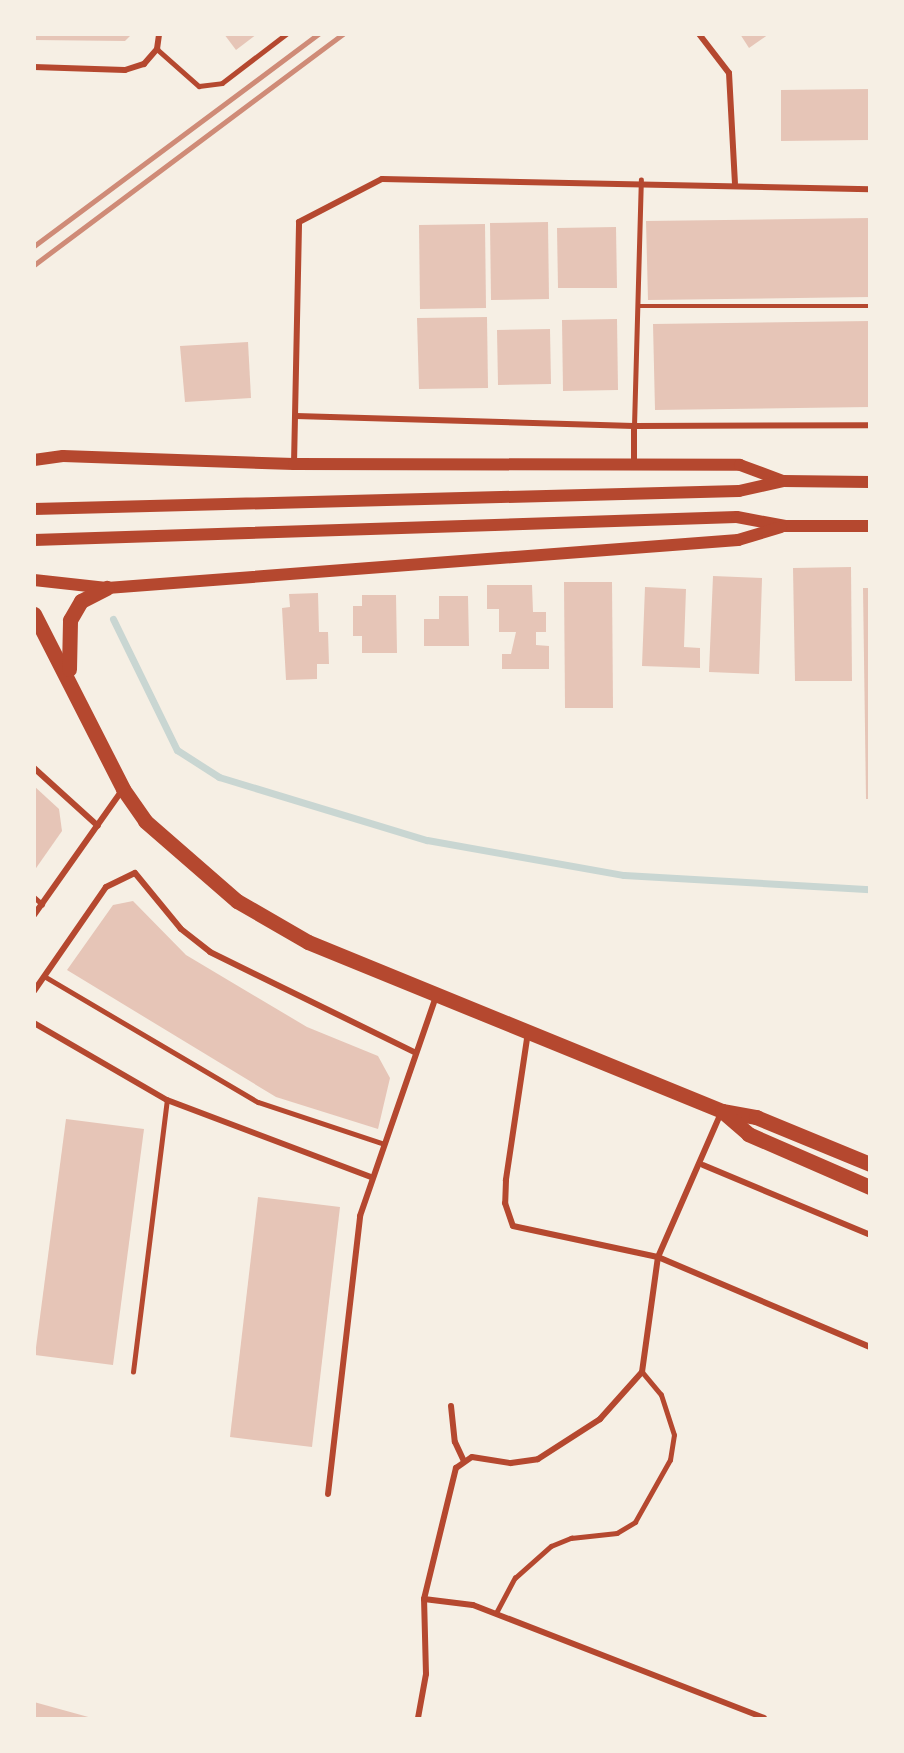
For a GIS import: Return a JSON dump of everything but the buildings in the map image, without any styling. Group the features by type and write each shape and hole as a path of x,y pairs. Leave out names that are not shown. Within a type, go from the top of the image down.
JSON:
{"main road":[{"path":"34,460 63,456 294,464 740,465 783,481"},
{"path":"34,509 739,491 783,481 870,482"},
{"path":"34,540 737,517 784,526 870,526"},
{"path":"34,580 107,588 738,540 784,526"},
{"path":"69,675 70,620 81,601 107,588"},
{"path":"34,614 69,675 123,789 146,821 237,901 308,942 722,1111 756,1117 870,1164"},
{"path":"722,1111 748,1134 870,1186"}],"street":[{"path":"34,67 125,70 144,64 157,49 159,34"},
{"path":"699,34 729,73 735,183"},
{"path":"294,464 299,222 382,179 641,180 870,189"},
{"path":"296,416 634,426 870,425"},
{"path":"634,426 634,464"},
{"path":"34,768 98,826"},
{"path":"34,915 123,789"},
{"path":"34,991 106,887 135,873 181,929 210,952 414,1052"},
{"path":"328,1494 360,1216 370,1177 436,995"},
{"path":"34,1023 167,1100 370,1177"},
{"path":"528,1031 513,1104 508,1216 522,1231 658,1257 870,1347"},
{"path":"418,1719 426,1674 424,1599 456,1468 464,1461 538,1460 600,1419 642,1372 658,1257 703,1165 722,1111"},
{"path":"703,1165 870,1235"},
{"path":"451,1406 455,1442 464,1461"},
{"path":"424,1599 496,1613 764,1719"}],"lane":[{"path":"157,49 199,86 222,83 286,34"},
{"path":"634,426 641,180"},
{"path":"638,306 870,306"},
{"path":"34,897 42,904"},
{"path":"44,976 258,1102 382,1143"},
{"path":"133,1372 167,1100"},
{"path":"496,1613 515,1578 551,1546 571,1538 617,1533 635,1522 670,1460 674,1435 661,1395 642,1372"}],"waterway":[{"path":"113,619 177,750 219,777 427,840 624,875 870,889"}],"railway":[{"path":"34,246 318,34"},
{"path":"34,265 343,34"}]}
